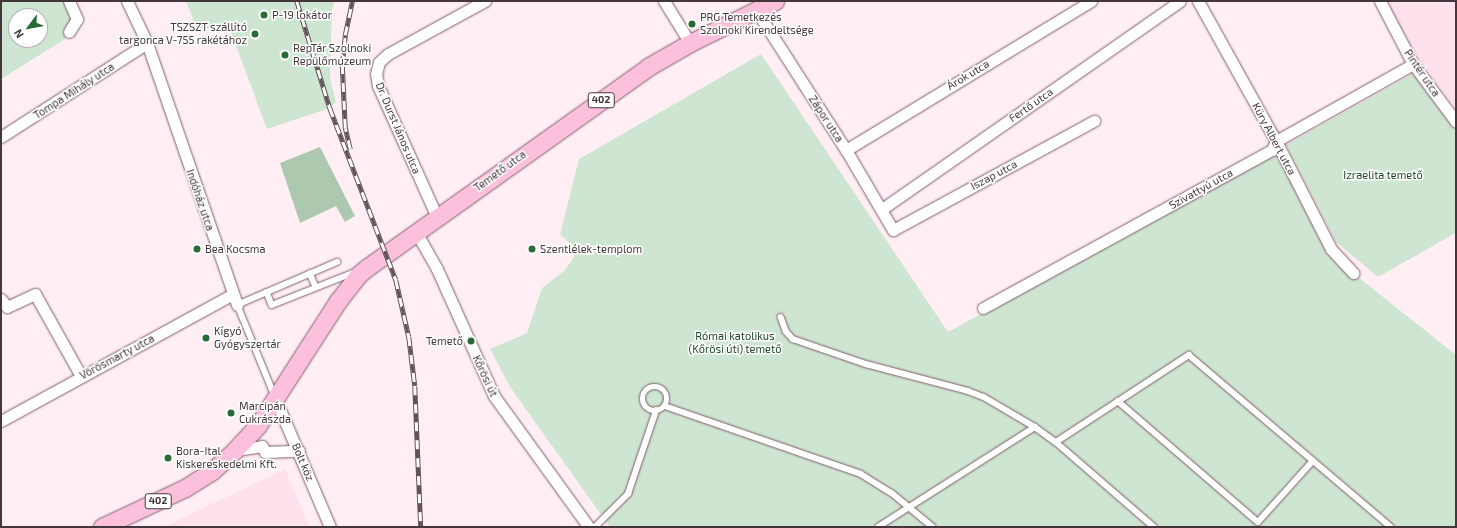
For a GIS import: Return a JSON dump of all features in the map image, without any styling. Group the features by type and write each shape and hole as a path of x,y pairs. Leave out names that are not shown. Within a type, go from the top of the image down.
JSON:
{"main road":[{"name":"Temető utca","path":"275,398 338,301 358,275 368,267 437,216 648,67 690,43 775,1"},
{"name":"402","path":"102,527 185,488 212,471 235,450 258,425 275,398"}],"street":[{"path":"69,1 77,18 69,32"},
{"name":"Indóház utca","path":"127,1 147,43 237,305"},
{"name":"Dr. Durst János utca","path":"437,216 378,86 376,74 379,62 388,54 485,1"},
{"path":"664,1 690,43"},
{"name":"Árok utca","path":"846,150 1091,1"},
{"name":"Fertő utca","path":"882,209 1180,1"},
{"name":"Küry Albert utca","path":"1198,1 1276,141 1331,249 1353,273"},
{"name":"Pintér utca","path":"1380,1 1413,64 1456,122"},
{"name":"Zápor utca","path":"756,10 846,150 893,230"},
{"name":"Tompa Mihály utca","path":"1,137 147,43"},
{"name":"Szivattyú utca","path":"983,308 1272,150 1276,141 1413,64"},
{"name":"Iszap utca","path":"893,230 1094,121"},
{"name":"Kőrösi út","path":"416,232 437,269 494,396 589,527"},
{"path":"3,306 35,294 81,376"},
{"name":"Vörösmarty utca","path":"1,421 233,294"},
{"name":"Bolt köz","path":"275,398 299,451 330,527"},
{"path":"235,450 262,446 265,452 299,451"}],"lane":[{"path":"237,305 337,262"},
{"path":"267,292 272,305 368,267"},
{"path":"310,274 316,287"},
{"name":"Indóház utca","path":"237,305 275,398"},
{"path":"781,317 786,331 793,339 866,364 968,391 984,397 1056,442 1154,527"},
{"path":"1056,442 1188,355 1391,527"},
{"path":"595,527 628,494 656,411 665,406 668,399 666,392 656,387 650,388 643,396 644,403 648,409 656,411"},
{"path":"1118,401 1258,522 1313,461"},
{"path":"665,406 861,474 892,493 933,527"},
{"path":"878,527 1035,428"}],"shaded area":[{"path":"1386,1 1456,1 1456,108 1417,57"},
{"path":"285,469 309,527 164,527"}],"green space":[{"path":"1,1 66,1 78,31 1,79"},
{"name":"RepTár Szolnoki Repülőmúzeum","path":"186,1 335,1 332,10 330,78 336,102 330,108 267,129 227,22 198,32"},
{"name":"Római katolikus (Kőrösi úti) temető","path":"761,54 948,332 1276,151 1330,251 1353,273 1456,355 1456,527 610,527 510,387 490,349 527,333 542,288 564,271 572,260 576,250 560,234 579,159"},
{"name":"Izraelita temető","path":"1418,71 1456,121 1456,233 1378,277 1336,242 1286,145"},
{"path":"320,147 355,216 345,222 336,206 300,223 280,163"}],"railway":[{"path":"297,1 330,108 396,280 409,337 415,386 421,527"},
{"path":"350,149 345,128 342,65 345,35 352,1"}],"place":[{"name":"P-19 lokátor","path":"264,15"},
{"name":"PRG Temetkezés Szolnoki Kirendeltsége","path":"692,24"},
{"name":"TSZSZT szállító targonca V-755 rakétához","path":"255,34"},
{"name":"RepTár Szolnoki Repülőmúzeum","path":"285,55"},
{"name":"Bea Kocsma","path":"197,249"},
{"name":"Szentlélek-templom","path":"532,249"},
{"name":"Kígyó Gyógyszertár","path":"206,338"},
{"name":"Temető","path":"471,341"},
{"name":"Marcipán Cukrászda","path":"231,413"},
{"name":"Bora-Ital Kiskereskedelmi Kft.","path":"168,458"}]}
